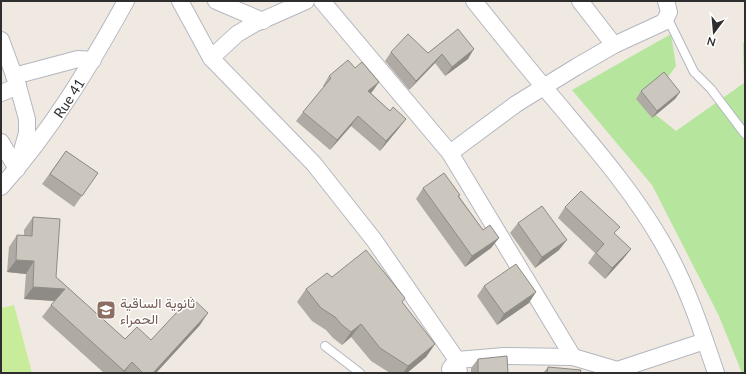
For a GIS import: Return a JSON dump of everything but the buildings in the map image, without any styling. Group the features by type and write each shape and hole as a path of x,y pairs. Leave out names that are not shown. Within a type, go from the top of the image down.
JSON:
{"street":[{"name":"Rue 41","path":"1,186 17,169 67,99 93,60 126,1"},
{"path":"180,1 211,58 314,164 374,240 455,369 504,356 573,357 617,372 705,341"},
{"path":"216,1 263,21"},
{"path":"211,58 237,34 254,24 306,1"},
{"path":"322,1 450,153 573,357"},
{"path":"474,1 583,134 647,218 679,274 695,310 716,373"},
{"path":"580,1 614,45"},
{"path":"450,153 516,104 614,45 659,26 664,22 669,12 666,1"},
{"path":"1,40 16,81 27,119 28,129 17,169"},
{"path":"1,93 16,81 78,59 93,60"},
{"path":"1,142 17,169"}],"lane":[{"path":"667,17 694,72 711,89 745,134"},
{"path":"325,346 360,373"}],"green space":[{"path":"671,34 676,66 646,107 676,131 744,83 743,43 745,43 745,373 742,373 719,316 652,185 572,90"},
{"path":"14,305 32,373 1,373 1,308"}],"place":[{"name":"ثانوية الساقية الحمراء","path":"106,310"}]}
